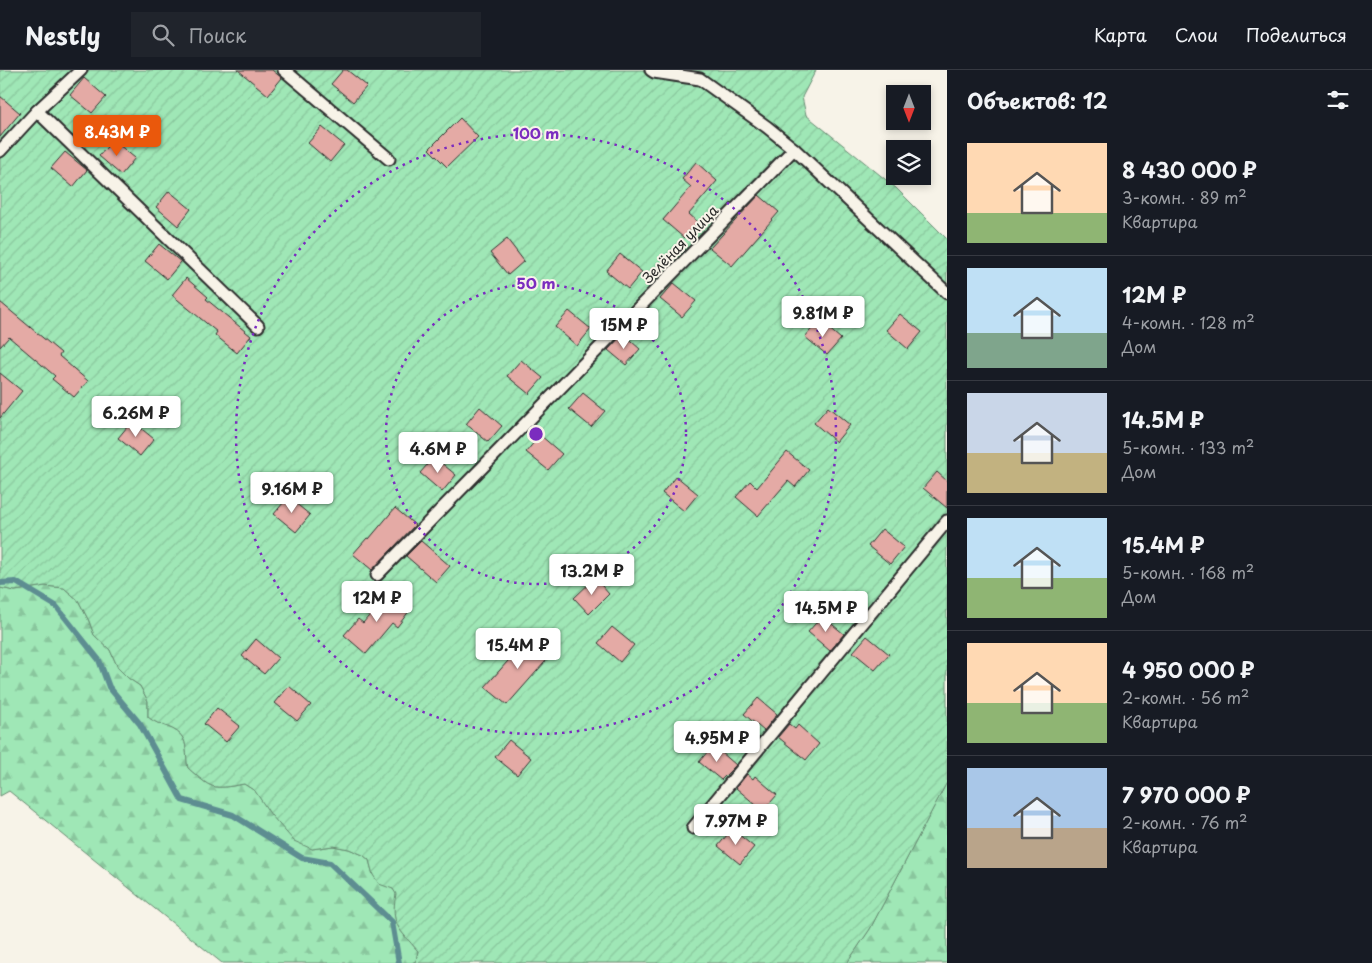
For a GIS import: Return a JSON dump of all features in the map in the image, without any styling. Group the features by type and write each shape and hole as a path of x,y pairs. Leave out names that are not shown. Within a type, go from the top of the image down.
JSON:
{"lane":[{"path":"0,150 81,70"},
{"path":"284,70 388,159"},
{"path":"651,70 700,79 767,127 794,149 947,292"},
{"path":"38,111 258,326"},
{"name":"Зелёная улица","path":"377,575 794,149"},
{"path":"693,828 947,521"}],"green space":[{"path":"0,70 816,70 802,97 806,115 886,180 886,185 892,185 896,188 947,239 947,782 870,929 847,963 412,963 416,961 418,951 401,931 395,919 394,904 396,894 393,889 379,884 373,875 369,860 349,849 333,846 312,849 294,841 271,815 255,791 244,784 225,787 213,786 202,780 188,768 185,743 181,735 148,717 148,701 140,686 118,668 110,650 94,635 78,600 64,588 45,586 15,591 0,588"},
{"path":"45,586 64,588 78,600 94,635 110,650 118,668 140,686 148,701 148,717 181,735 185,743 188,768 196,775 213,786 225,787 244,784 255,791 312,849 333,846 349,849 369,860 373,875 397,894 395,904 396,919 401,931 418,951 416,961 412,963 222,963 9,791 0,796 0,588 15,591"},
{"path":"947,782 947,963 847,963 870,929"}],"building":[{"path":"238,70 272,70 282,78 268,95"},
{"path":"343,70 347,70 367,86 353,102 331,84"},
{"path":"84,78 106,97 92,113 70,95"},
{"path":"0,96 20,113 0,137"},
{"path":"460,118 478,137 447,167 429,149"},
{"path":"322,127 344,145 330,162 308,143"},
{"path":"113,140 135,158 121,175 99,156"},
{"path":"65,152 87,170 73,187 51,168"},
{"path":"696,162 717,181 689,214 698,222 684,238 663,220 691,187 682,179"},
{"path":"169,191 191,209 178,226 156,207"},
{"path":"759,195 779,212 732,266 710,248"},
{"path":"507,239 524,261 508,275 490,253"},
{"path":"159,244 181,262 167,279 145,261"},
{"path":"620,254 642,272 628,289 606,271"},
{"path":"186,278 208,297 206,299 251,336 237,353 215,335 217,332 172,295"},
{"path":"674,283 696,301 682,317 660,299"},
{"path":"0,302 61,353 59,356 88,381 74,397 52,379 55,376 9,337 0,347"},
{"path":"569,311 591,329 577,346 555,327"},
{"path":"900,314 922,332 908,349 886,330"},
{"path":"819,320 841,339 827,355 805,337"},
{"path":"623,334 640,349 626,365 608,350"},
{"path":"521,360 543,378 529,394 507,376"},
{"path":"0,373 22,391 0,418"},
{"path":"583,393 605,411 591,427 569,409"},
{"path":"480,407 502,426 488,442 466,424"},
{"path":"828,407 850,425 836,442 814,423"},
{"path":"132,421 154,439 140,456 118,438"},
{"path":"540,435 562,454 548,470 526,452"},
{"path":"787,452 809,470 795,487 788,481 758,516 736,497 750,481 757,488"},
{"path":"434,457 456,475 442,492 420,473"},
{"path":"937,472 947,481 947,508 923,488"},
{"path":"676,476 698,494 684,511 662,493"},
{"path":"288,497 310,515 296,532 274,514"},
{"path":"395,508 415,525 372,570 353,554 367,538 369,539"},
{"path":"882,529 904,547 890,564 868,546"},
{"path":"421,541 450,566 436,582 406,556"},
{"path":"595,578 609,594 589,614 574,598"},
{"path":"389,592 410,610 397,627 392,623 366,654 344,635 358,619 363,623"},
{"path":"822,616 844,634 830,651 808,632"},
{"path":"612,627 634,645 620,662 598,643"},
{"path":"530,636 552,654 507,705 485,687"},
{"path":"867,636 889,654 875,670 853,652"},
{"path":"256,639 278,658 264,674 242,656"},
{"path":"289,686 311,705 297,721 275,703"},
{"path":"758,698 777,714 764,731 744,714"},
{"path":"217,708 240,726 226,742 204,724"},
{"path":"789,724 795,729 798,725 819,744 806,760 778,737"},
{"path":"509,740 531,758 517,775 495,757"},
{"path":"713,745 736,765 721,780 699,762"},
{"path":"747,774 753,779 755,776 777,795 763,811 736,788"},
{"path":"732,829 754,847 740,864 718,846"}],"waterway":[{"path":"0,583 16,582 56,606 99,660 109,687 140,724 182,800 233,815 302,858 330,863 392,922 399,963"}]}
